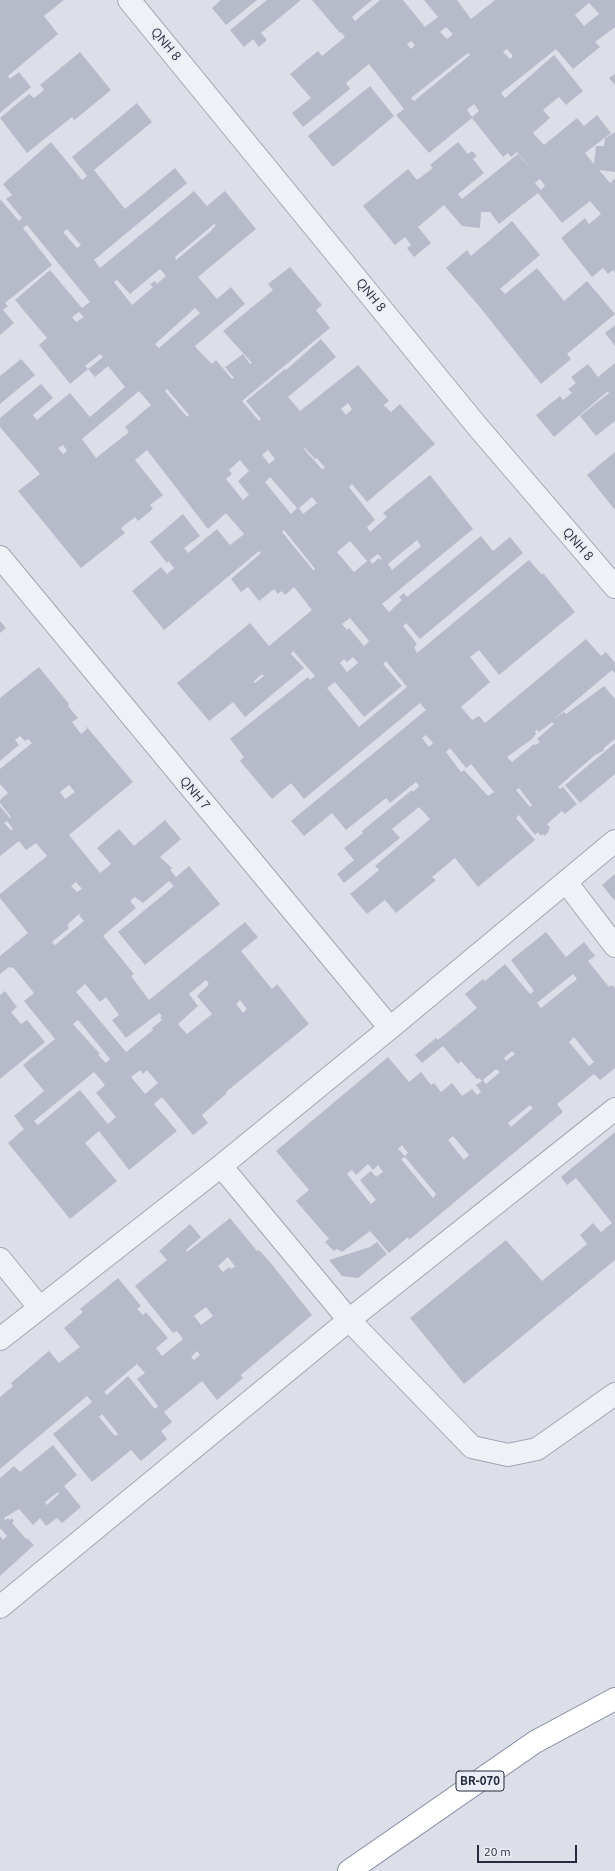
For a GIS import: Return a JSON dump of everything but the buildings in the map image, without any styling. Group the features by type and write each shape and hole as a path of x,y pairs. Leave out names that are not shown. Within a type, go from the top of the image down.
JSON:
{"highway":[{"name":"BR-070","path":"349,1871 535,1742 615,1699"}],"street":[{"name":"QNH 8","path":"129,0 477,426 615,587"},
{"name":"QNH 7","path":"0,556 390,1028"},
{"path":"0,1339 221,1166 615,841"},
{"path":"566,882 615,946"},
{"path":"0,1607 349,1320 615,1109"},
{"path":"221,1166 349,1320 472,1447 508,1455 537,1449 615,1394"},
{"path":"0,1259 39,1307"}]}
